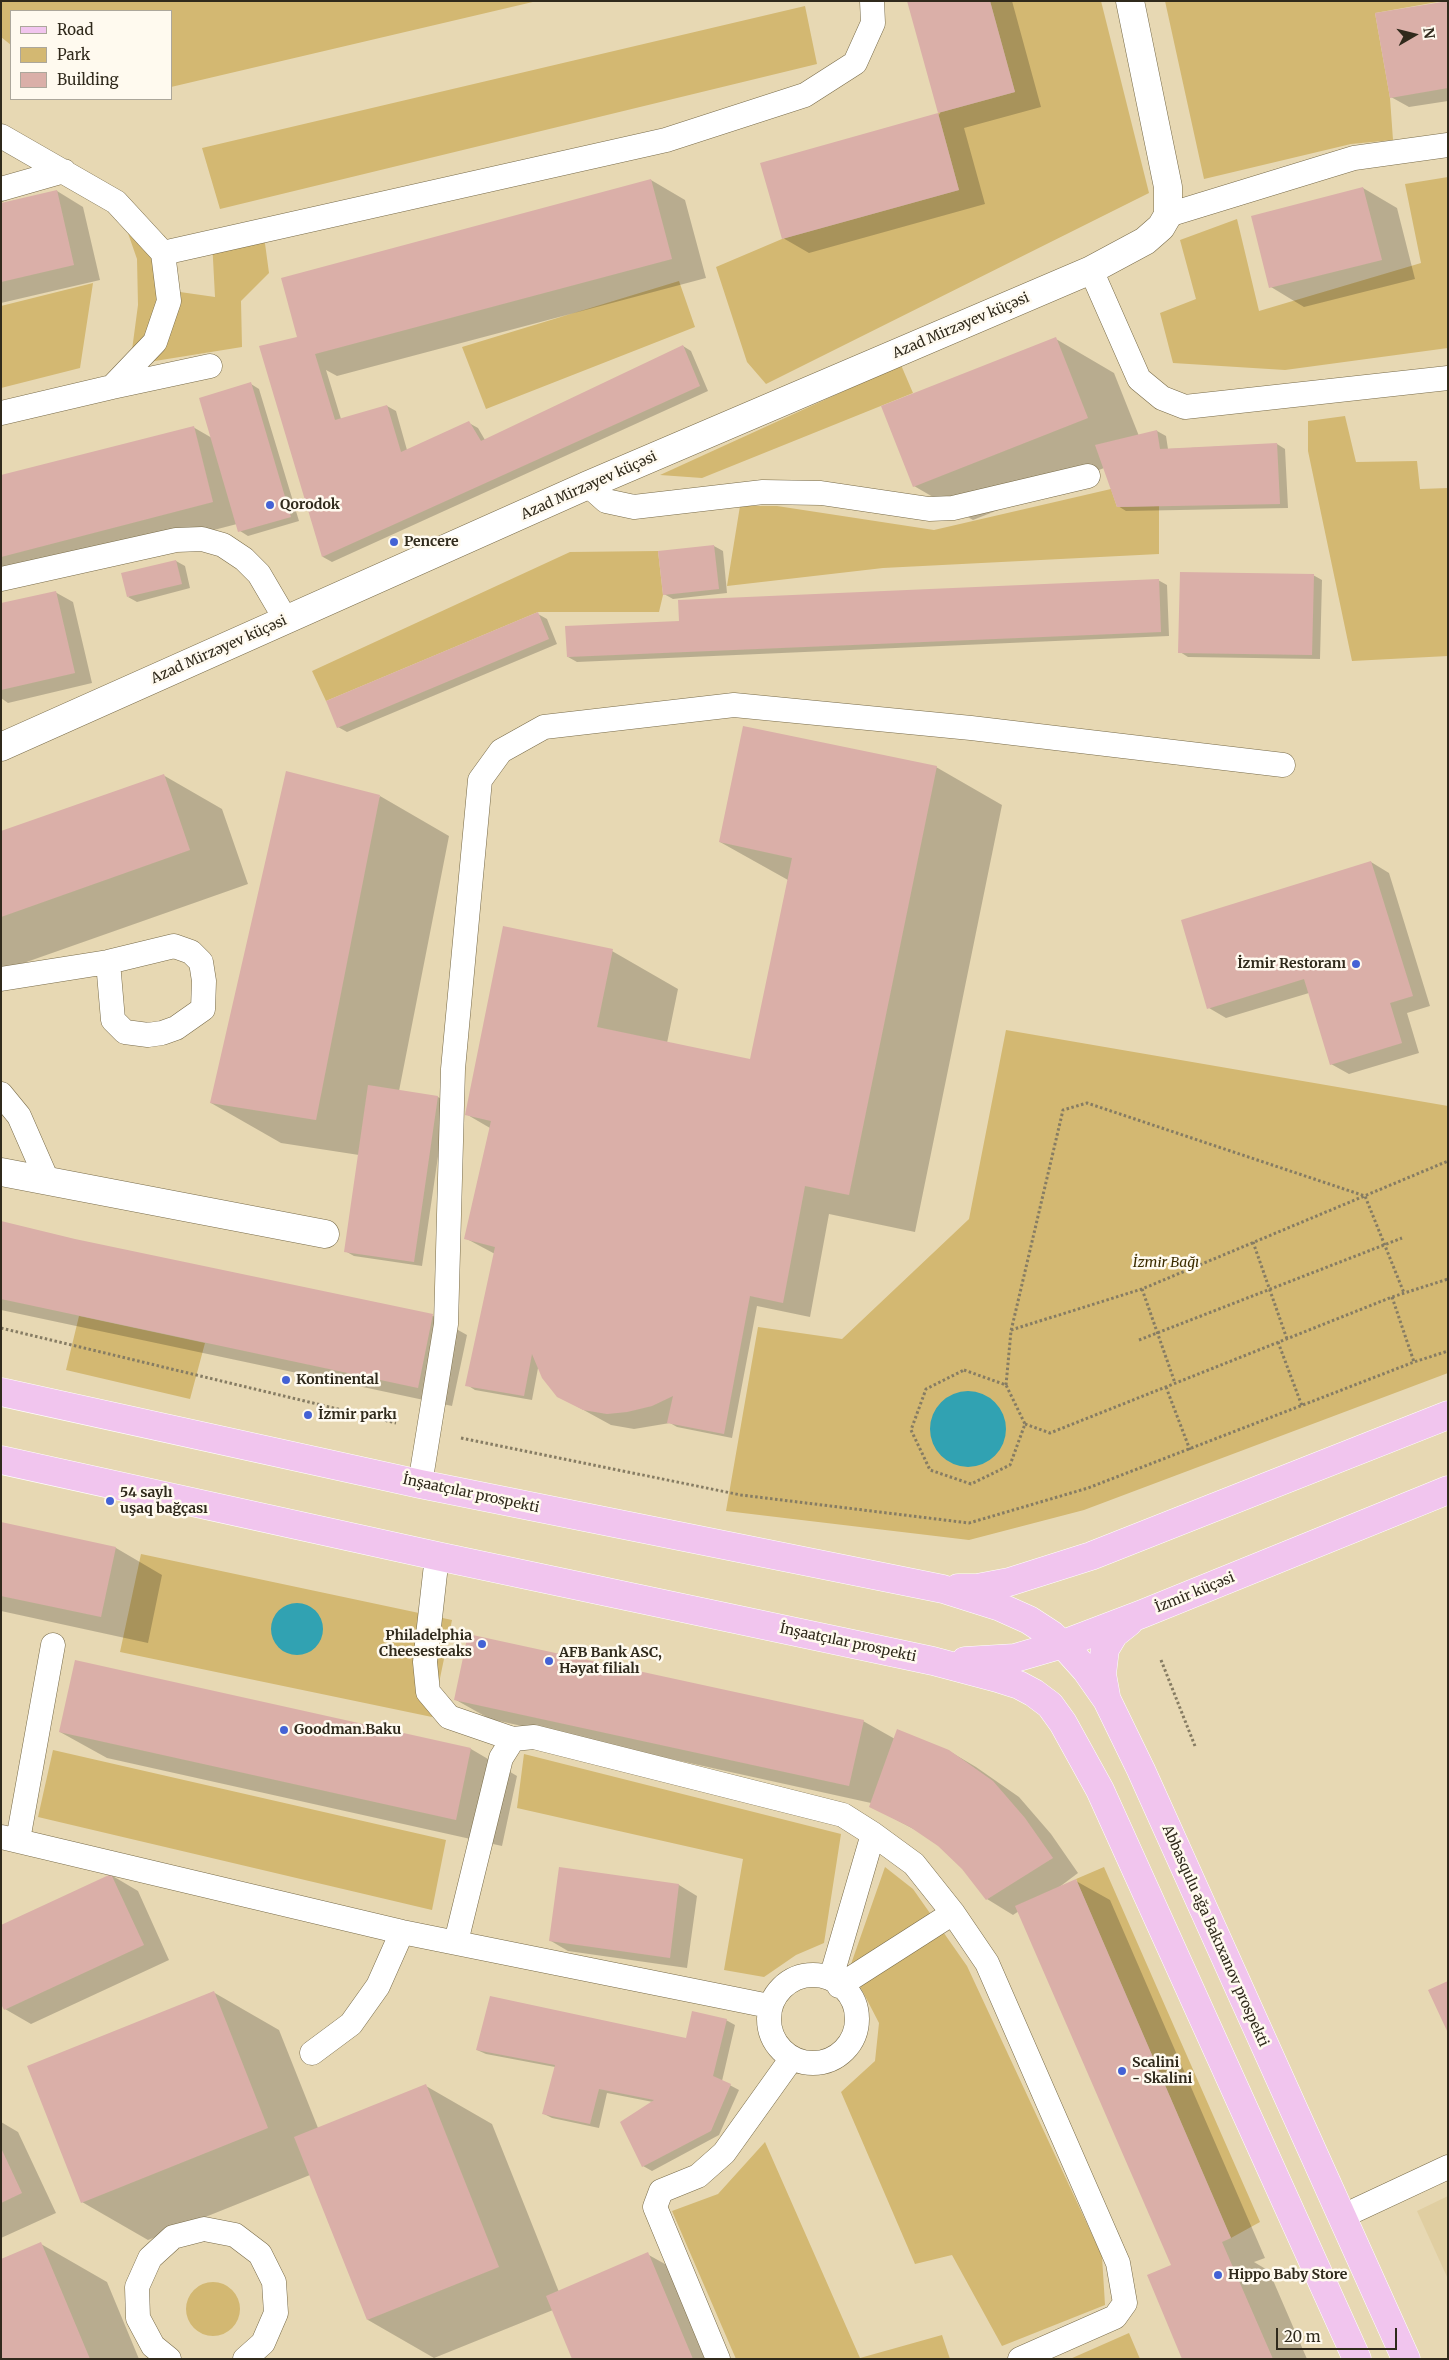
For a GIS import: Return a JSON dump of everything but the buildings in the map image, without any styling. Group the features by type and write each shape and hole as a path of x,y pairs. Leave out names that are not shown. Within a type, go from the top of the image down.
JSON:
{"main road":[{"name":"İnşaatçılar prospekti","path":"1,1392 420,1484 943,1589"},
{"path":"943,1589 977,1588 1009,1582 1091,1556 1448,1415"},
{"name":"İnşaatçılar prospekti","path":"1,1460 437,1556 933,1661"},
{"name":"İzmir küçəsi","path":"933,1661 983,1662 1015,1658 1063,1644 1448,1490"},
{"name":"Abbasqulu ağa Bakıxanov prospekti","path":"943,1589 973,1597 1029,1620 1063,1644 1086,1670 1107,1700 1141,1770 1406,2359"},
{"path":"1107,1700 1102,1674 1105,1649 1120,1628 1142,1614"},
{"path":"933,1661 1019,1685 1050,1705 1063,1723 1100,1790 1357,2359"}],"street":[{"path":"1130,1 1168,187 1168,215"},
{"name":"Azad Mirzəyev küçəsi","path":"1,747 588,485 1091,270 1145,241 1161,227 1168,215"},
{"path":"1,1172 325,1234"}],"lane":[{"path":"163,253 666,140 805,95 855,63 873,23 872,1"},
{"path":"1,136 116,202 163,253 169,301 155,342 112,387"},
{"path":"1168,215 1229,194 1354,158 1448,145"},
{"path":"1,189 64,171"},
{"path":"1091,270 1139,379 1162,398 1185,406 1448,378"},
{"path":"1,413 210,366"},
{"path":"588,485 606,502 634,507 764,492 821,493 929,509 953,508 1088,476"},
{"path":"1,579 176,540 202,538 223,545 244,559 259,574 286,620"},
{"path":"420,1484 446,1324 453,1069 480,780 501,751 544,727 734,704 971,728 1283,765"},
{"path":"1,979 108,962 174,946 191,952 201,962 204,981 204,1009 176,1028 162,1033 125,1032 113,1020 108,962"},
{"path":"1,1094 19,1116 47,1180"},
{"path":"437,1556 425,1662 428,1692 448,1717 513,1739 534,1737 842,1815 873,1834 914,1864 953,1913 991,1972 1118,2263 1125,2303 1115,2317 1020,2359"},
{"path":"53,1645 9,1838 402,1932 770,2006"},
{"path":"456,1942 500,1758 513,1739"},
{"path":"835,1982 873,1834"},
{"path":"835,1982 953,1913"},
{"path":"312,2053 351,2024 378,1986 402,1932"},
{"path":"806,1974 835,1982 851,1995 858,2020 850,2044 831,2061 806,2064 783,2053 769,2032 770,2006 784,1985 806,1974"},
{"path":"718,2359 655,2206 661,2191 698,2176 724,2153 792,2058"},
{"path":"1341,2217 1448,2167"},
{"path":"169,2359 153,2346 138,2318 137,2287 150,2258 173,2237 204,2229 235,2235 260,2254 274,2282 276,2313 263,2343 244,2359"}],"path":[{"path":"1365,1196 1087,1103 1063,1110 1010,1330 1006,1385 1025,1424 1050,1433 1392,1297 1448,1279"},
{"path":"1010,1330 1142,1289 1448,1161"},
{"path":"1365,1196 1404,1293"},
{"path":"1139,1340 1402,1238"},
{"path":"1253,1242 1287,1339"},
{"path":"1142,1289 1159,1332 1175,1383"},
{"path":"1392,1297 1414,1362"},
{"path":"1,1328 429,1431 741,1495 969,1523 1088,1488 1414,1362 1448,1351"},
{"path":"1278,1342 1302,1406"},
{"path":"1006,1385 964,1370 926,1389 911,1430 922,1454 930,1470 971,1484 1010,1465 1025,1424"},
{"path":"1166,1387 1190,1450"},
{"path":"1161,1660 1195,1746"}],"shaded area":[{"path":"1448,2196 1448,2279 1417,2211"}],"green space":[{"path":"1,1 537,1 172,87 172,10 10,10 10,44 1,37"},
{"path":"990,1 1101,1 1149,193 766,384 747,362 716,267 782,239 959,190 938,113 1015,92"},
{"path":"1165,1 1443,1 1375,13 1390,98 1393,140 1351,144 1204,179"},
{"path":"805,6 817,64 220,209 202,148"},
{"path":"1448,177 1448,348 1285,370 1173,363 1160,313 1196,299 1180,240 1237,219 1259,311 1421,263 1405,184"},
{"path":"122,216 165,236 173,291 215,297 212,240 264,236 269,273 241,301 242,347 130,365 138,305 137,259"},
{"path":"679,281 695,327 486,409 462,347"},
{"path":"93,283 80,368 1,388 1,306"},
{"path":"901,365 913,393 702,478 660,475"},
{"path":"1345,416 1356,462 1417,461 1420,489 1448,488 1448,656 1352,661 1308,451 1308,421"},
{"path":"1111,489 1117,507 1159,506 1159,554 883,568 727,586 740,506 777,506 934,530"},
{"path":"658,551 663,595 659,612 538,612 326,701 312,671 570,552"},
{"name":"İzmir Bağı","path":"1006,1030 1448,1106 1448,1373 1084,1510 969,1540 726,1511 758,1327 842,1339 969,1219"},
{"path":"79,1316 205,1343 190,1399 66,1370"},
{"path":"141,1554 452,1620 432,1717 120,1652"},
{"path":"53,1750 446,1840 432,1910 38,1817"},
{"path":"524,1754 841,1834 824,1943 796,1955 764,1977 724,1970 743,1859 517,1808"},
{"path":"885,1867 913,1889 967,1966 1102,2256 1105,2305 1002,2346 952,2255 915,2264 841,2092 875,2061 879,2023 850,1967"},
{"path":"1104,1867 1260,2222 1231,2238 1076,1879"},
{"path":"765,2142 860,2358 942,2335 950,2359 736,2359 672,2211 718,2194"},
{"path":"208,2282 218,2282 228,2286 236,2294 240,2309 236,2324 228,2332 218,2336 208,2336 198,2332 190,2324 186,2314 186,2304 190,2294 198,2286"},
{"path":"1129,2333 1140,2359 1070,2359"}],"water":[{"path":"968,1391 982,1394 995,1402 1003,1415 1006,1429 1003,1443 995,1456 982,1464 968,1467 954,1464 941,1456 933,1443 930,1429 933,1415 941,1402 954,1394"},
{"path":"297,1603 307,1605 315,1611 321,1619 323,1629 321,1639 315,1647 307,1653 297,1655 287,1653 279,1647 273,1639 271,1629 273,1619 279,1611 287,1605"}],"place":[{"name":"Qorodok","path":"270,505"},
{"name":"Pencere","path":"394,542"},
{"name":"İzmir Restoranı","path":"1356,964"},
{"name":"Kontinental","path":"286,1380"},
{"name":"İzmir parkı","path":"308,1415"},
{"name":"54 saylı uşaq bağçası","path":"110,1501"},
{"name":"Philadelphia Cheesesteaks","path":"482,1644"},
{"name":"AFB Bank ASC, Həyat filialı","path":"549,1661"},
{"name":"Goodman.Baku","path":"284,1730"},
{"name":"Scalini - Skalini","path":"1122,2071"},
{"name":"Hippo Baby Store","path":"1218,2275"}]}
